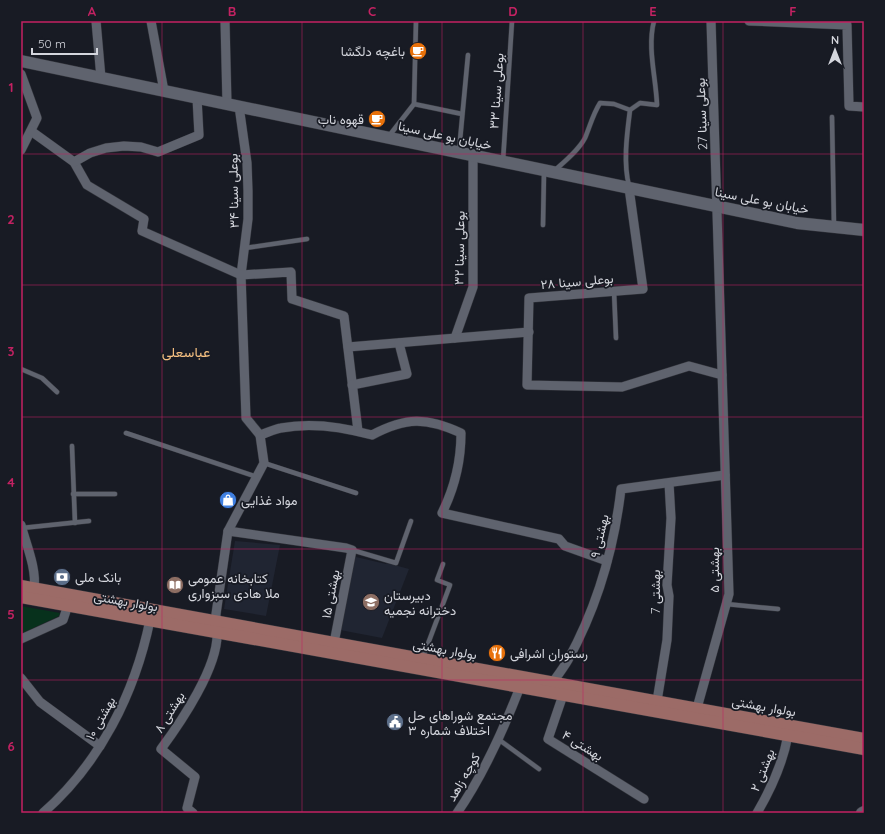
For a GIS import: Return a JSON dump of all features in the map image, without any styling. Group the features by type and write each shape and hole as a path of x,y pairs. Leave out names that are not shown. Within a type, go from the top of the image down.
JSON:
{"main road":[{"name":"خیابان بو علی سینا","path":"21,61 797,223 864,230"},
{"name":"بولوار بهشتی","path":"21,586 217,627 520,687 864,749"},
{"name":"بولوار بهشتی","path":"21,597 150,620 217,627 334,643 864,739"}],"street":[{"path":"96,21 101,78"},
{"path":"151,21 164,91"},
{"name":"بوعلی سینا ۳۴","path":"225,21 233,105 244,135 248,184 248,219 241,275 246,418 260,435"},
{"name":"بوعلی سینا 27","path":"711,21 722,375"},
{"path":"749,21 847,25 849,106 864,107"},
{"path":"21,74 38,118 21,150"},
{"path":"74,162 95,151 106,148 124,146 158,152 199,135 197,98"},
{"path":"31,131 74,162 87,185 144,219 142,231 241,275 291,272 292,299 344,316 358,431"},
{"name":"بوعلی سینا ۳۲","path":"455,338 472,287 473,155"},
{"name":"بوعلی سینا ۲۸","path":"629,188 643,289 529,298 527,385 622,387 689,366 722,375"},
{"path":"348,347 528,332"},
{"path":"352,385 407,374 399,342"},
{"name":"بهشتی ۵","path":"697,708 729,594 722,375"},
{"path":"217,627 216,614 228,531 264,462 260,435 279,428 319,426 358,431 372,435 389,426 407,422 426,421 444,425 461,433 461,450 458,471 450,498 442,512 559,539 565,546 607,561"},
{"name":"بهشتی ۹","path":"553,682 567,661 585,626 599,590 618,514 621,489 725,475"},
{"name":"بهشتی 7","path":"657,701 667,640 669,596 667,585 670,518 669,483"},
{"path":"21,526 29,551 35,581 34,588"},
{"path":"228,531 352,550"},
{"name":"بهشتی ۱۵","path":"334,643 352,550"},
{"path":"21,639 62,620 68,605"},
{"name":"بهشتی ۱۰","path":"43,813 67,789 100,746 114,721 130,690 143,650 150,620"},
{"name":"بهشتی ۸","path":"193,813 187,808 195,777 161,749 188,710 204,680 214,654 217,640 217,627"},
{"path":"21,678 40,702 100,746"},
{"name":"کوچه زاهد","path":"457,813 484,768 498,740 520,687"},
{"name":"بهشتی ۴","path":"563,695 548,739 644,798"},
{"name":"بهشتی ۲","path":"757,813 776,776 788,735"}],"lane":[{"path":"388,137 414,104 416,21"},
{"name":"بوعلی سینا ۳۳","path":"503,162 512,21"},
{"path":"629,188 626,175 627,135 630,110 640,103 657,105 652,60 652,30 654,21"},
{"path":"459,152 468,55"},
{"path":"543,225 549,171 570,156 584,139 595,111 600,103 614,104 630,110"},
{"path":"414,104 462,114"},
{"path":"832,117 834,227"},
{"path":"245,248 307,240"},
{"path":"614,291 616,338"},
{"path":"21,369 42,378 57,392"},
{"path":"126,433 257,477"},
{"path":"72,446 74,523"},
{"path":"264,462 356,493"},
{"path":"74,494 115,494"},
{"path":"21,526 89,521"},
{"path":"352,550 396,563 411,521"},
{"path":"422,659 450,585 437,580 443,564"},
{"path":"726,604 778,609"},
{"path":"498,740 539,769"}],"shaded area":[{"path":"235,541 280,545 266,616 224,609"},
{"name":"دبیرستان دخترانه نجمیه","path":"356,557 409,569 382,638 340,630 354,558"}],"green space":[{"path":"21,606 60,613 59,616 21,634"}],"place":[{"name":"باغچه دلگشا","path":"418,51"},
{"name":"قهوه ناب","path":"377,119"},
{"name":"مواد غذایی","path":"228,500"},
{"name":"بانک ملی","path":"62,577"},
{"name":"کتابخانه عمومی ملا هادی سبزواری","path":"175,585"},
{"name":"دبیرستان دخترانه نجمیه","path":"371,602"},
{"name":"رستوران اشرافی","path":"497,653"},
{"name":"مجتمع شوراهای حل اختلاف شماره ۳","path":"395,722"}],"district":[{"name":"عباسعلی","path":"186,352"}]}
